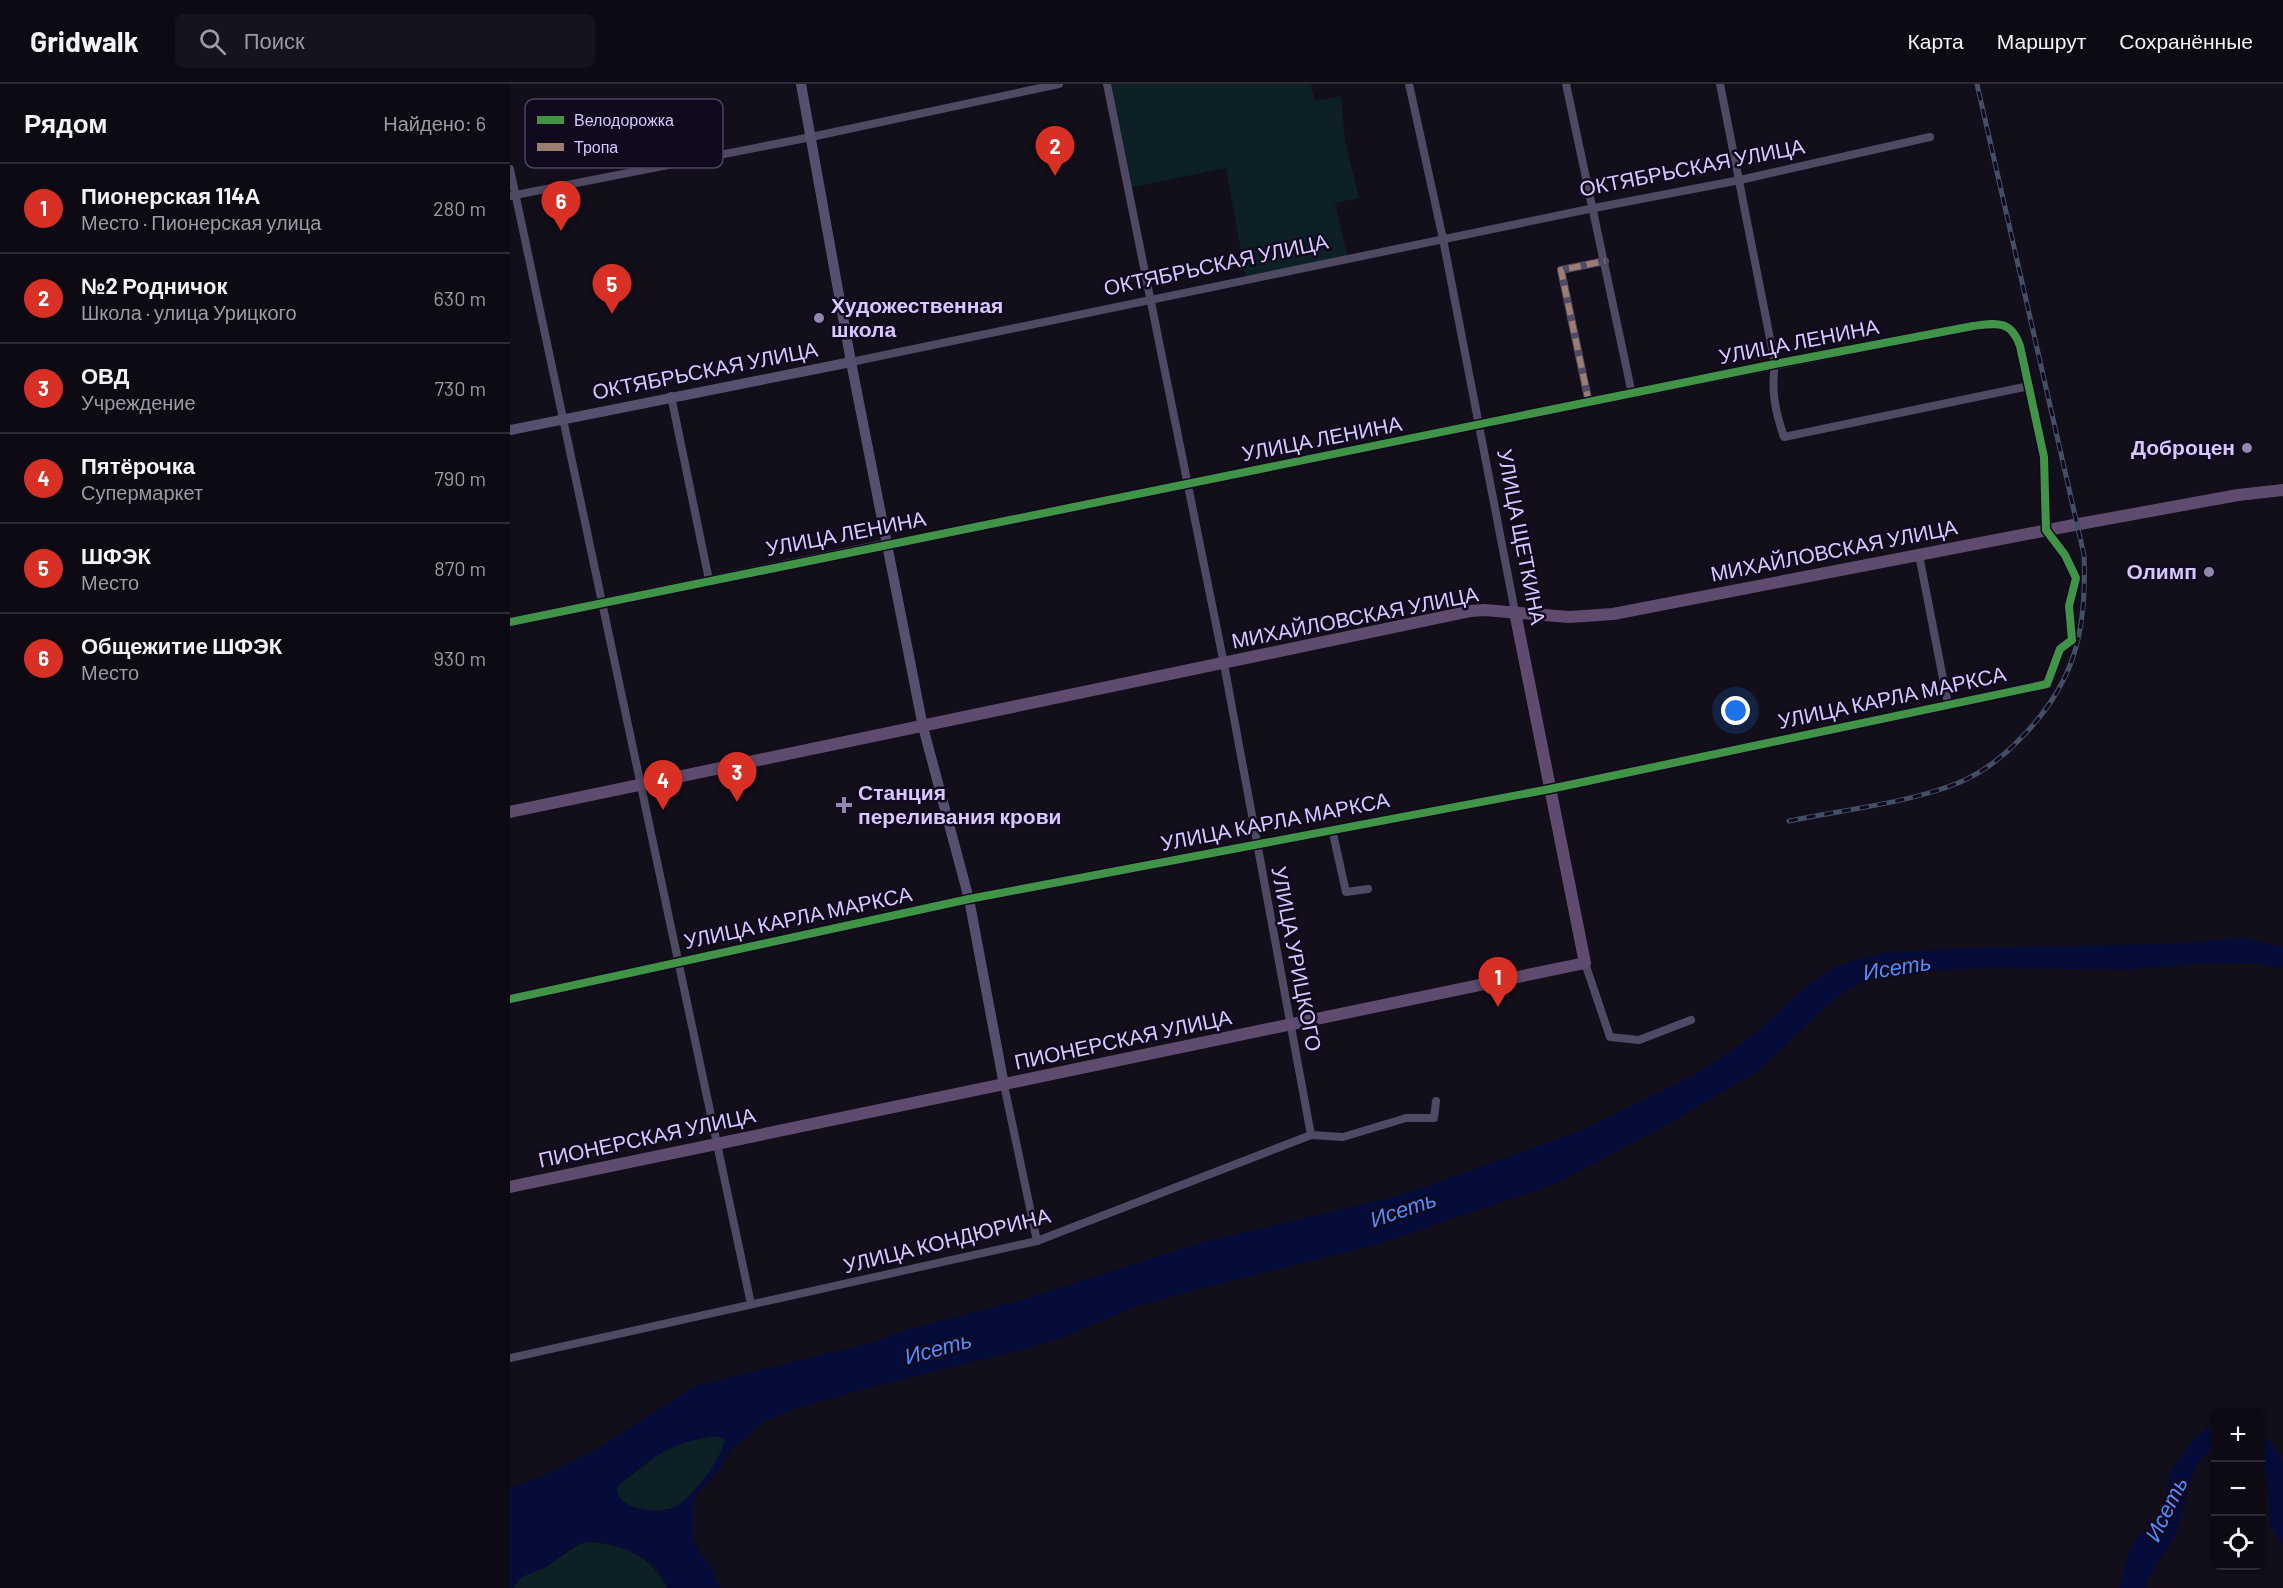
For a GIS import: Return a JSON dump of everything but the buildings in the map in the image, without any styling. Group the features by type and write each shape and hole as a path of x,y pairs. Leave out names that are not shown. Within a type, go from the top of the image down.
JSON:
{"main road":[{"path":"801,84 851,362 923,727 969,899 1004,1085"},
{"name":"ОКТЯБРЬСКАЯ УЛИЦА","path":"510,430 671,396 851,362"},
{"name":"МИХАЙЛОВСКАЯ УЛИЦА","path":"510,812 1471,611 1592,617 2046,530 2238,495 2283,490"},
{"name":"УЛИЦА ЛЕНИНА","path":"510,622 888,544"},
{"name":"УЛИЦА ЩЕТКИНА","path":"1515,612 1585,963"},
{"name":"ПИОНЕРСКАЯ УЛИЦА","path":"510,1187 1585,963"}],"street":[{"path":"723,154 1059,84"},
{"name":"УЛИЦА УРИЦКОГО","path":"1107,84 1224,664 1311,1134"},
{"name":"УЛИЦА ЩЕТКИНА","path":"1408,84 1443,239 1481,426 1515,612"},
{"path":"1566,84 1632,394"},
{"path":"1720,84 1775,364 1772,385 1775,411 1784,437 2029,386"},
{"name":"ОКТЯБРЬСКАЯ УЛИЦА","path":"851,362 1150,298 1740,180 1930,137"},
{"path":"513,195 652,168"},
{"path":"510,169 513,195 751,1304"},
{"path":"1589,403 1561,270 1605,261"},
{"name":"УЛИЦА ЛЕНИНА","path":"888,544 1481,426 1775,364 1973,326 1998,324 2016,333 2029,386 2044,457 2046,530"},
{"path":"671,396 710,580"},
{"name":"УЛИЦА КАРЛА МАРКСА","path":"510,999 969,899 1550,789 2047,684 2060,649 2072,640 2069,606 2076,578 2065,555 2046,530"},
{"path":"1919,555 1948,704"},
{"path":"1332,829 1346,892 1368,889"},
{"path":"1585,963 1610,1036 1639,1040 1691,1020"},
{"path":"1004,1085 1037,1241"},
{"name":"УЛИЦА КОНДЮРИНА","path":"510,1358 1037,1241 1311,1134 1343,1137 1406,1118 1434,1118 1436,1101"}],"shaded area":[{"path":"1107,84 1311,84 1315,101 1341,96 1345,140 1359,198 1335,203 1348,258 1246,279 1226,168 1128,188"},
{"path":"715,1436 724,1438 720,1455 699,1485 677,1506 661,1510 642,1509 625,1503 619,1497 616,1490 620,1484 663,1452 685,1442"},
{"path":"590,1542 615,1546 636,1554 653,1567 668,1588 513,1588 522,1576 544,1568 580,1544"}],"water":[{"name":"Исеть","path":"2244,938 2283,947 2283,968 2258,964 2208,963 2125,970 1996,968 1901,972 1869,979 1843,993 1828,1005 1758,1071 1674,1121 1557,1183 1379,1244 1138,1306 1063,1337 1025,1349 860,1390 791,1410 765,1421 731,1450 719,1470 697,1493 693,1504 694,1540 701,1554 710,1564 720,1588 668,1588 656,1568 641,1556 622,1547 591,1542 573,1547 547,1566 519,1579 513,1588 510,1588 510,1488 545,1475 599,1448 695,1386 870,1343 906,1330 1021,1300 1207,1241 1402,1195 1580,1131 1686,1079 1715,1062 1757,1032 1795,996 1828,971 1848,962 1883,953 1963,948 2167,944","holes":["715,1436 724,1438 714,1465 691,1494 677,1506 661,1510 642,1509 625,1503 619,1497 616,1490 620,1484 663,1452 699,1439"]},
{"name":"Исеть","path":"2211,1426 2211,1450 2196,1467 2177,1531 2171,1543 2145,1588 2119,1588 2130,1548 2139,1535 2149,1530 2165,1501 2170,1471 2195,1438"},
{"path":"2265,1438 2271,1442 2283,1461 2283,1546 2271,1526"}],"railway":[{"path":"1789,821 1918,796 1958,783 1992,764 2021,738 2054,697 2074,654 2080,632 2084,555 1977,84"}],"marked path":[{"path":"1589,403 1561,270 1605,261"}],"cycle path":[{"path":"510,622 1775,364 1989,324 2008,327 2020,346 2044,457 2046,530 2065,555 2076,578 2069,606 2072,640 2060,649 2047,684 1550,789 969,899 510,999"}],"place":[{"name":"№2 Родничок","path":"1055,176"},
{"name":"Общежитие ШФЭК","path":"561,231"},
{"name":"ШФЭК","path":"612,314"},
{"name":"Художественная школа","path":"819,318"},
{"name":"Доброцен","path":"2247,448"},
{"name":"Олимп","path":"2209,572"},
{"name":"ОВД","path":"737,802"},
{"name":"Станция переливания крови","path":"844,805"},
{"name":"Пятёрочка","path":"663,810"},
{"name":"Пионерская 114А","path":"1498,1007"}]}
